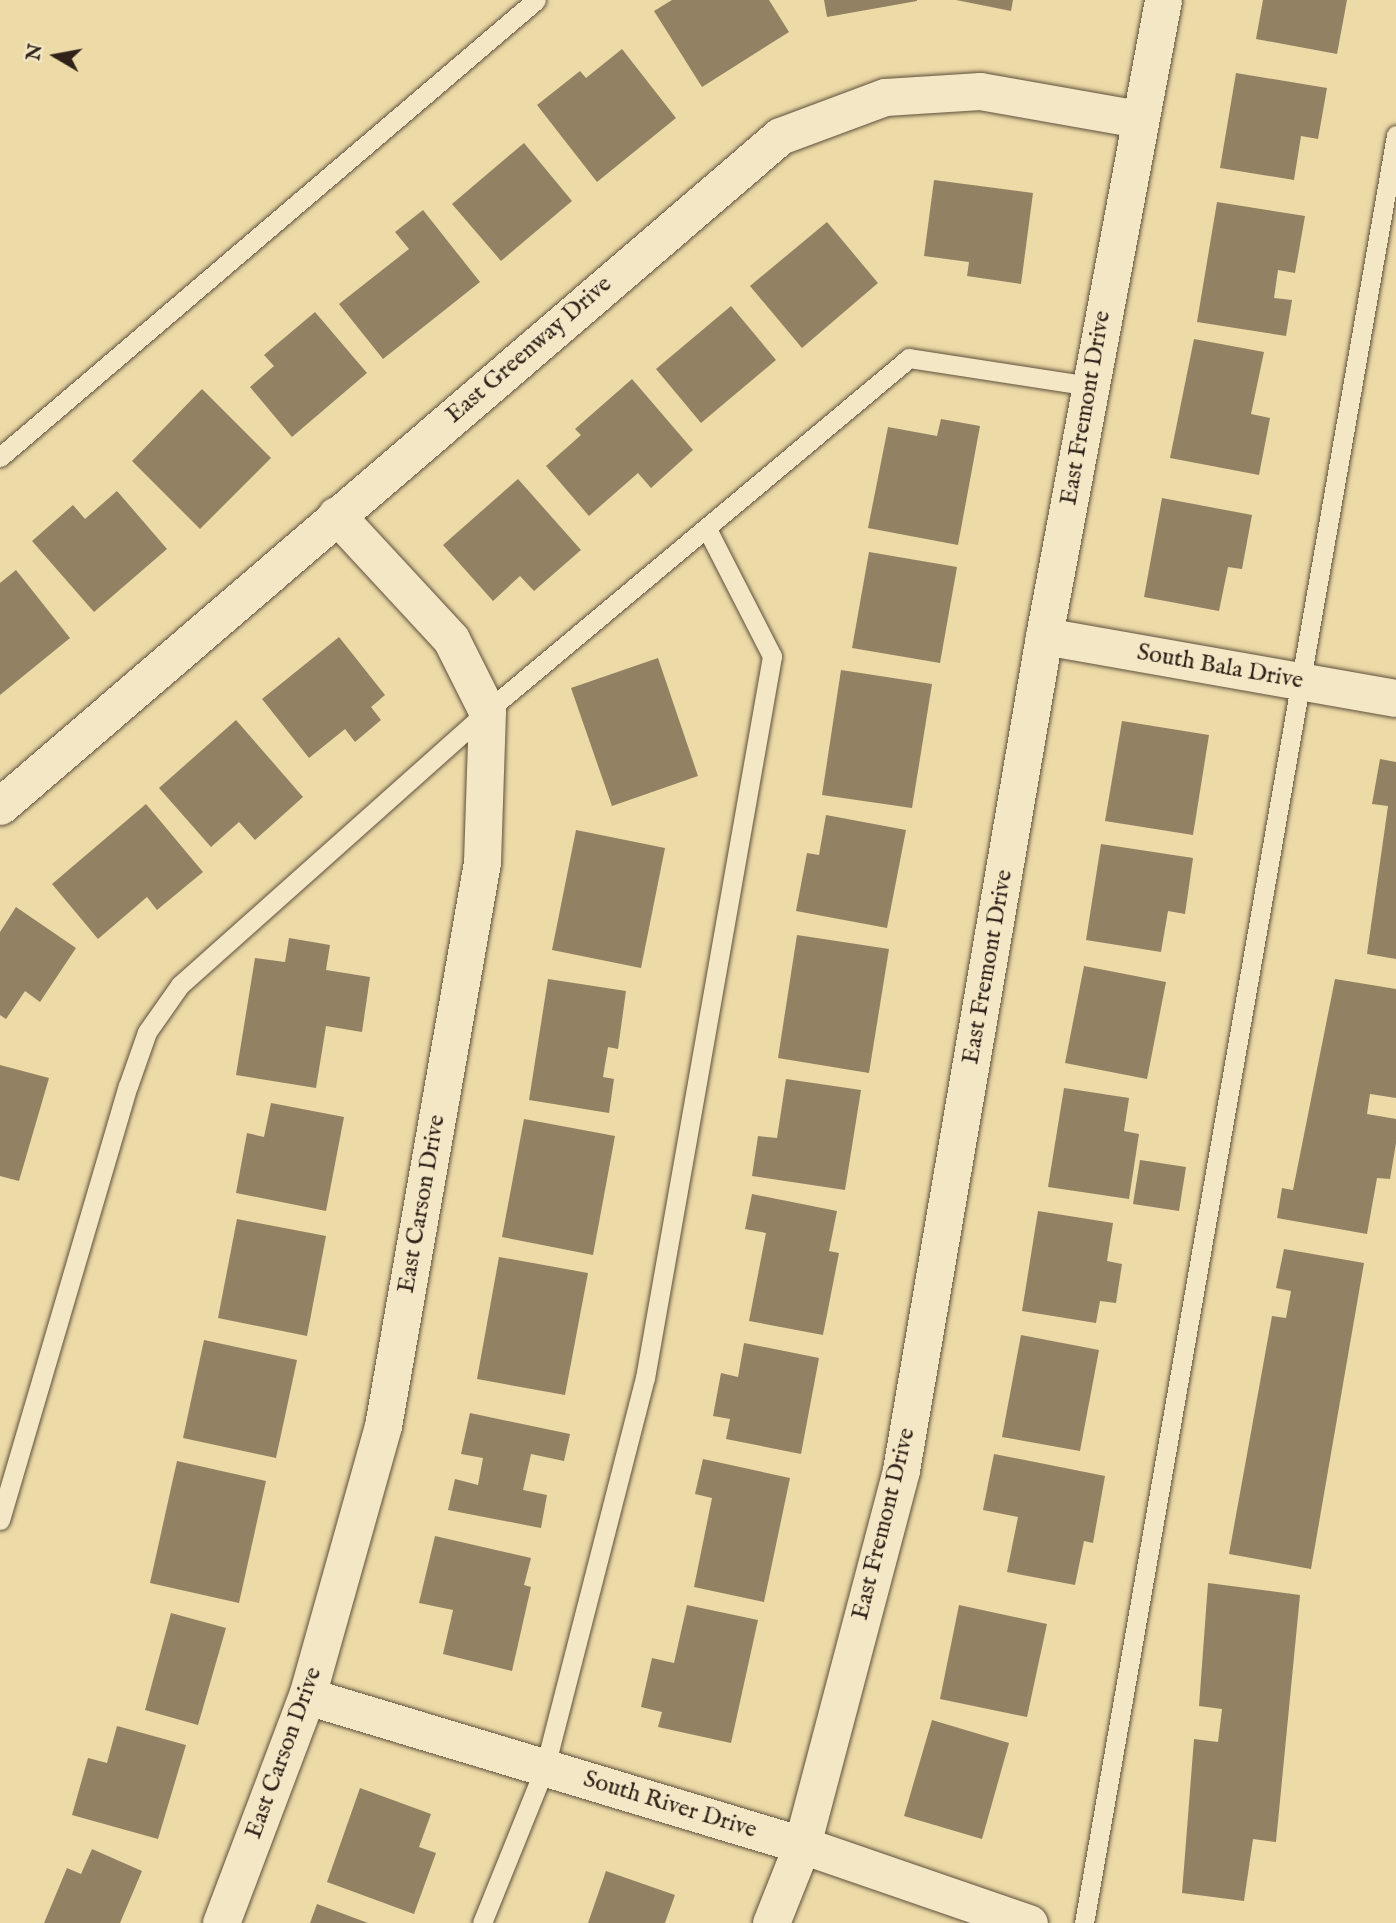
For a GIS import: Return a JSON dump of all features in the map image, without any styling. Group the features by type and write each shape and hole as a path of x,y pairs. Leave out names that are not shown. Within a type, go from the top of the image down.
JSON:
{"street":[{"name":"East Fremont Drive","path":"771,1923 802,1844 901,1470 1044,636 1163,0"},
{"name":"East Greenway Drive","path":"0,806 780,136 885,97 980,90 1139,119"},
{"name":"East Carson Drive","path":"221,1923 307,1696 383,1426 482,862 487,711 451,639 336,515"},
{"name":"South Bala Drive","path":"1044,636 1396,698"},
{"name":"South River Drive","path":"307,1696 802,1844 1029,1923"}],"lane":[{"path":"0,457 536,0"},
{"path":"1084,1923 1396,135"},
{"path":"0,1520 147,1032 180,985 487,711 708,531 909,358 1090,386"},
{"path":"482,1923 545,1767 645,1378 772,656 708,531"}],"building":[{"path":"672,0 769,0 789,32 702,87 654,11"},
{"path":"824,0 917,0 917,1 827,17"},
{"path":"956,0 1013,0 1011,11"},
{"path":"1263,0 1347,0 1337,54 1256,39"},
{"path":"622,49 676,118 597,182 537,105 580,71 586,78"},
{"path":"1236,73 1327,88 1318,139 1301,136 1294,180 1220,168"},
{"path":"524,143 572,201 501,261 452,204"},
{"path":"934,180 1033,193 1021,284 967,276 969,262 924,256"},
{"path":"1217,202 1305,216 1295,273 1278,270 1274,298 1292,300 1286,336 1197,322"},
{"path":"423,210 480,282 383,359 339,304 409,249 395,232"},
{"path":"827,222 878,283 802,348 750,286"},
{"path":"731,306 776,360 701,423 656,369"},
{"path":"315,312 367,373 292,437 250,387 274,366 264,355"},
{"path":"1194,339 1264,352 1251,414 1270,418 1259,475 1170,458"},
{"path":"632,379 693,450 651,488 638,473 589,516 546,466 581,435 575,429"},
{"path":"202,389 271,458 200,529 132,461"},
{"path":"941,419 980,426 958,545 868,528 888,427 937,436"},
{"path":"518,479 581,550 534,591 520,576 493,601 443,545"},
{"path":"117,491 167,549 94,612 32,541 73,505 85,519"},
{"path":"1162,498 1252,515 1242,569 1228,567 1219,611 1144,597"},
{"path":"869,552 957,567 940,663 852,648"},
{"path":"16,570 70,638 0,695 0,583"},
{"path":"339,637 385,695 371,707 381,720 355,742 345,729 309,758 262,699"},
{"path":"658,658 698,776 612,806 571,688"},
{"path":"841,670 932,684 912,808 822,795"},
{"path":"236,720 303,797 255,840 239,822 211,847 159,788"},
{"path":"1122,721 1209,735 1193,835 1105,821"},
{"path":"1380,759 1396,762 1396,959 1367,954 1388,806 1372,804"},
{"path":"146,804 203,872 157,910 147,897 98,939 52,884"},
{"path":"826,815 906,830 887,928 796,911 807,853 819,855"},
{"path":"576,830 665,848 641,968 552,950"},
{"path":"1101,844 1193,858 1185,914 1168,911 1161,952 1086,940"},
{"path":"16,907 76,948 40,1002 25,991 6,1019 0,1015 0,932"},
{"path":"797,935 889,949 869,1073 778,1058"},
{"path":"289,938 330,945 326,970 370,977 362,1032 326,1026 316,1088 236,1075 255,958 285,962"},
{"path":"1084,966 1166,982 1147,1079 1065,1063"},
{"path":"548,979 626,991 618,1049 608,1047 603,1077 614,1079 609,1113 529,1100"},
{"path":"1335,979 1396,989 1396,1098 1370,1094 1367,1114 1396,1119 1396,1143 1390,1179 1377,1178 1367,1234 1277,1218 1282,1188 1293,1190"},
{"path":"0,1065 49,1078 19,1181 0,1176"},
{"path":"786,1079 861,1090 845,1190 752,1176 758,1136 777,1138"},
{"path":"1064,1088 1129,1098 1124,1131 1139,1134 1129,1199 1048,1187"},
{"path":"271,1103 344,1117 326,1211 236,1193 247,1133 264,1137"},
{"path":"524,1119 615,1136 593,1255 502,1237"},
{"path":"1140,1160 1186,1167 1179,1211 1133,1204"},
{"path":"752,1194 837,1211 829,1251 839,1253 823,1335 749,1321 766,1233 745,1229"},
{"path":"1038,1211 1113,1223 1107,1261 1122,1264 1116,1303 1100,1301 1096,1323 1022,1311"},
{"path":"237,1219 326,1236 307,1336 218,1318"},
{"path":"1284,1249 1364,1263 1311,1569 1229,1554 1272,1316 1286,1318 1291,1291 1276,1288"},
{"path":"499,1257 588,1273 565,1395 477,1379"},
{"path":"1021,1335 1099,1350 1080,1451 1002,1437"},
{"path":"204,1340 297,1360 276,1458 183,1438"},
{"path":"744,1343 819,1358 801,1454 726,1439 730,1419 713,1416 721,1373 738,1377"},
{"path":"470,1413 570,1434 564,1461 531,1454 523,1490 547,1495 541,1528 448,1510 455,1479 478,1485 483,1458 461,1454"},
{"path":"994,1454 1105,1476 1093,1543 1084,1541 1075,1585 1007,1572 1018,1517 983,1510"},
{"path":"703,1459 790,1478 764,1602 694,1587 712,1498 695,1494"},
{"path":"177,1461 266,1481 239,1603 150,1583"},
{"path":"435,1536 531,1558 524,1585 531,1587 512,1671 443,1654 453,1610 419,1603"},
{"path":"1208,1583 1300,1595 1276,1842 1253,1839 1244,1901 1182,1893 1194,1739 1218,1742 1222,1709 1199,1706"},
{"path":"687,1605 758,1620 731,1743 658,1727 662,1712 641,1707 652,1658 674,1663"},
{"path":"959,1605 1047,1624 1027,1717 940,1699"},
{"path":"171,1613 226,1628 198,1725 145,1710"},
{"path":"932,1720 1009,1743 982,1839 904,1816"},
{"path":"117,1726 186,1745 158,1839 72,1815 88,1758 107,1763"},
{"path":"360,1788 431,1814 419,1847 436,1853 414,1914 327,1882"},
{"path":"92,1849 142,1871 120,1923 44,1923 67,1868 81,1874"},
{"path":"606,1871 675,1895 665,1923 588,1923"},
{"path":"317,1904 368,1923 310,1923"}]}
